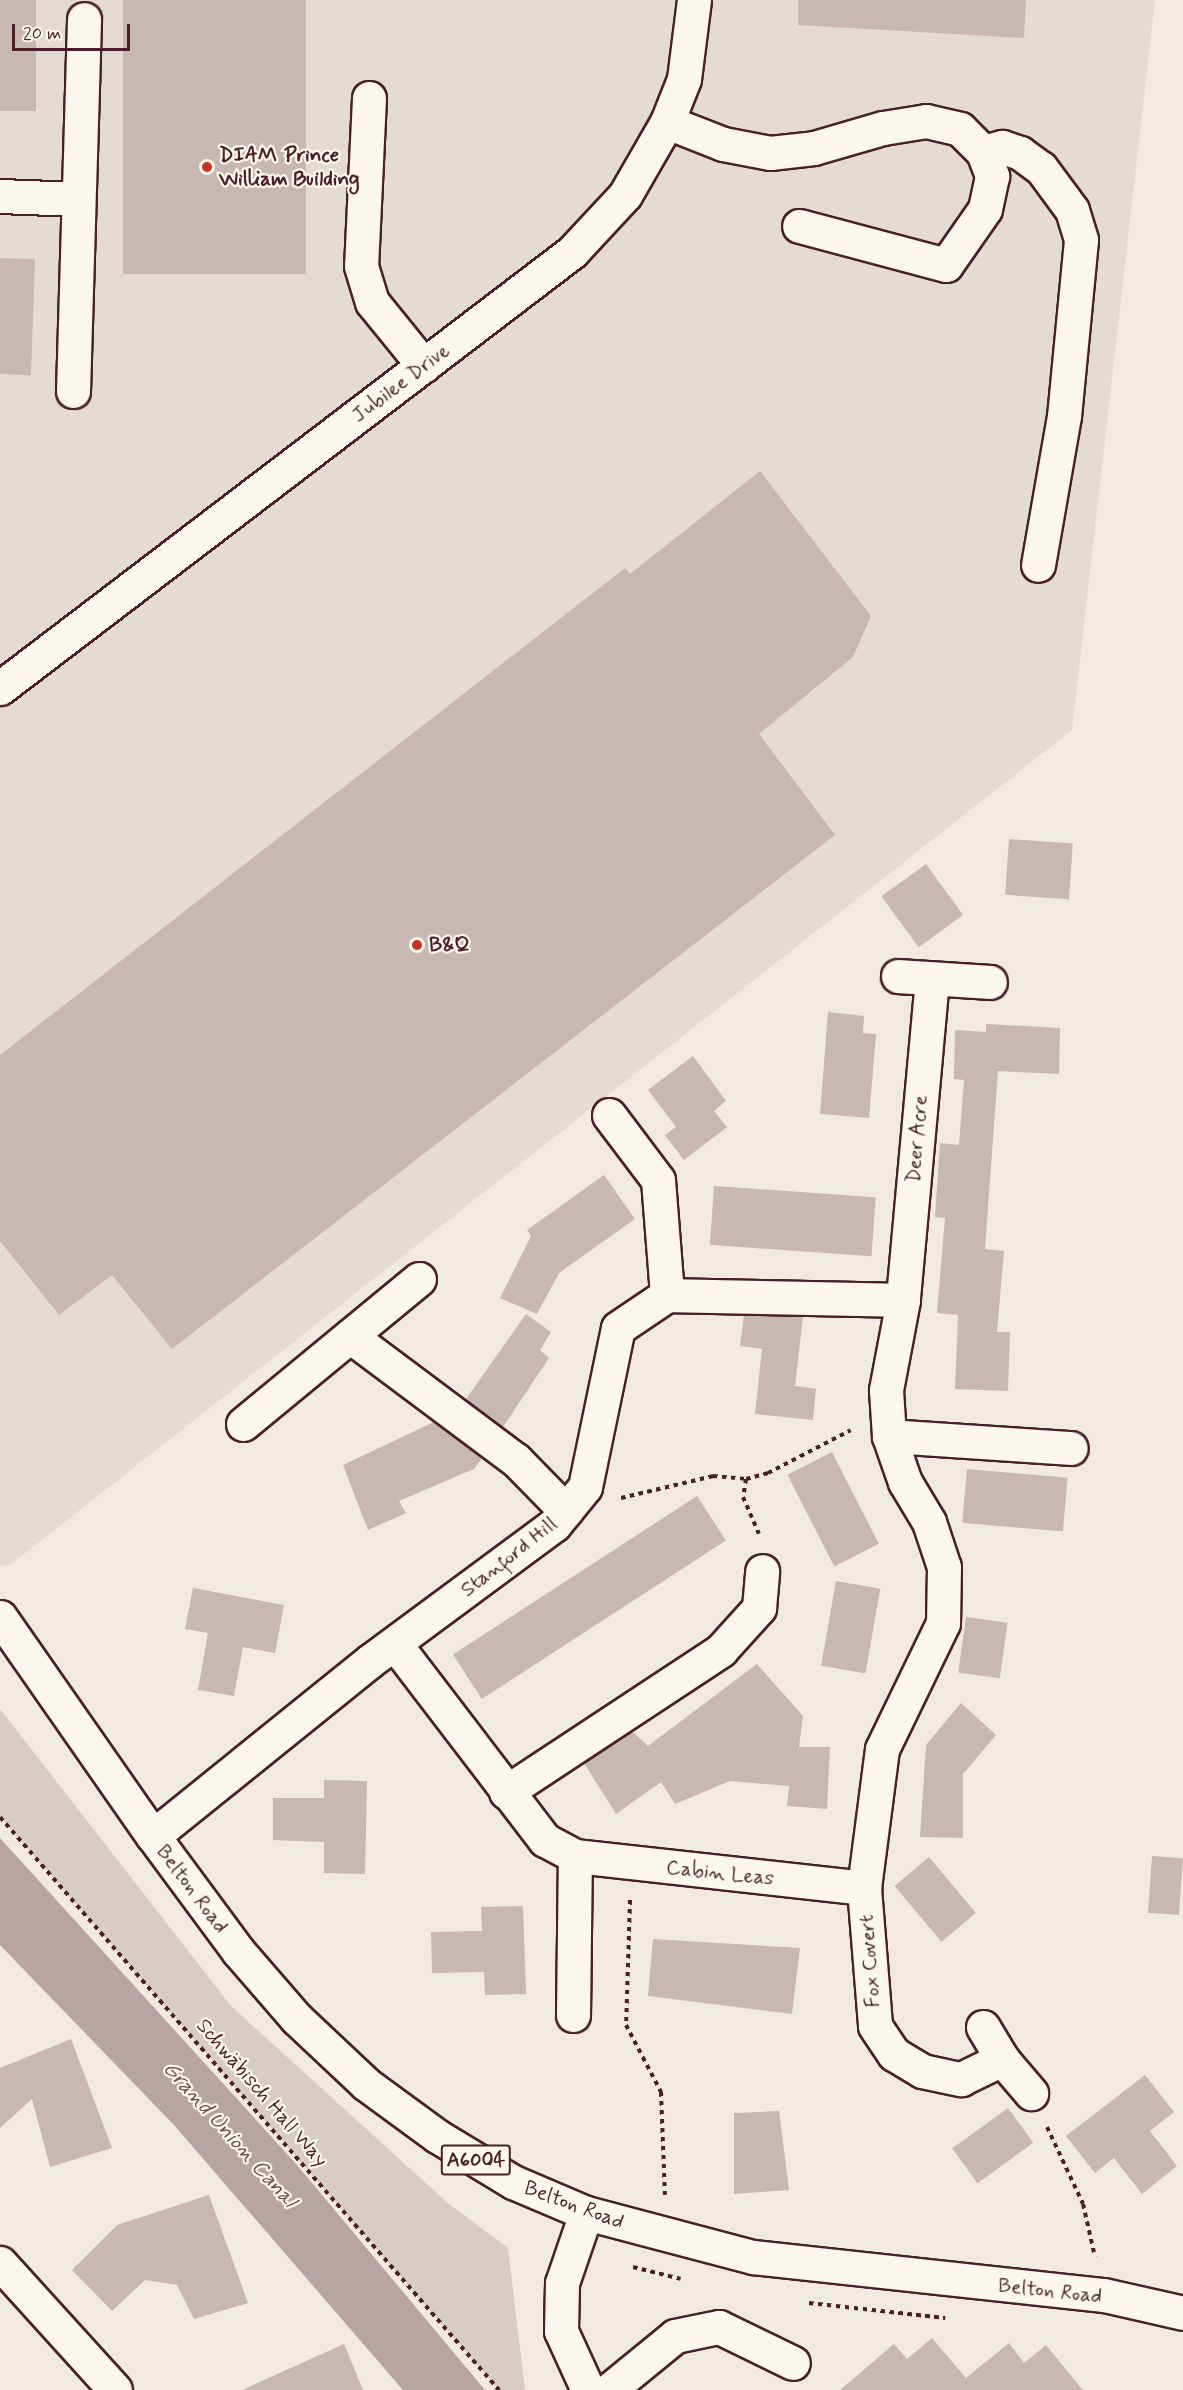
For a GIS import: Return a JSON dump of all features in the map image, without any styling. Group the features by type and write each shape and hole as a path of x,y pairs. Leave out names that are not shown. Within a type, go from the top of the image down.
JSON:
{"street":[{"name":"Jubilee Drive","path":"0,688 572,252 625,195 667,122 684,79 694,0"},
{"path":"73,391 84,19"},
{"path":"369,98 362,266 372,302 424,366"},
{"path":"667,122 723,144 770,153 814,148 883,128 926,121 960,129 983,152 992,176 985,209 946,265 800,226"},
{"path":"983,152 1002,147 1020,153 1041,168 1072,210 1081,240 1064,416 1038,565"},
{"path":"0,196 78,199"},
{"path":"898,976 990,982"},
{"name":"Deer Acre","path":"888,1424 886,1390 903,1300 932,979"},
{"path":"609,1115 658,1180 667,1295 903,1300"},
{"path":"243,1424 419,1279"},
{"name":"Stanford Hill","path":"153,1836 395,1644 554,1525 585,1487 618,1328 667,1295"},
{"path":"350,1336 516,1460 566,1511"},
{"path":"888,1424 1071,1448"},
{"name":"Fox Covert","path":"888,1424 905,1482 929,1522 944,1567 943,1623 882,1749 864,1888 875,2026 894,2054 922,2072 961,2079 1002,2059"},
{"path":"506,1792 721,1650 759,1608 762,1571"},
{"name":"Belton Road","path":"0,1617 153,1836 245,1959 296,2018 366,2084 437,2136 513,2182 586,2213 753,2257 1104,2295 1183,2313"},
{"name":"Cabin Leas","path":"395,1644 545,1840 575,1856 864,1888"},
{"path":"573,2015 575,1856"},
{"path":"983,2027 1002,2059 1031,2094"},
{"path":"586,2213 562,2283 561,2331 588,2390"},
{"path":"0,2263 116,2390"},
{"path":"609,2390 675,2336 719,2327 793,2363"}],"path":[{"path":"566,1511 712,1476 746,1479 768,1473 888,1424"},
{"path":"746,1479 743,1497 764,1546 762,1571"},
{"name":"Schwäbisch Hall Way","path":"0,1817 499,2390"},
{"path":"632,1863 626,2025 661,2092 667,2236"},
{"path":"1031,2094 1083,2204 1104,2295"},
{"path":"574,2250 690,2282"},
{"path":"803,2302 955,2319"}],"shaded area":[{"path":"0,0 1155,0 1072,730 10,1565 0,1566"},
{"path":"0,1709 231,2006 449,2204 508,2248 525,2390 499,2390 0,1817"}],"water":[{"name":"Grand Union Canal","path":"0,1838 297,2165 485,2390 403,2390 174,2125 0,1945"}],"building":[{"path":"0,0 36,0 36,111 0,111"},
{"name":"DIAM Prince William Building","path":"123,0 306,0 306,274 123,274"},
{"path":"798,0 1026,0 1024,38 798,25"},
{"path":"0,258 35,259 31,375 0,374"},
{"name":"B&Q","path":"760,471 871,616 853,657 759,734 835,835 172,1349 112,1275 59,1315 0,1241 0,1055 625,568 630,574"},
{"path":"1009,839 1073,843 1069,899 1005,895"},
{"path":"926,864 963,915 919,947 882,896"},
{"path":"828,1012 864,1016 863,1033 876,1034 869,1118 820,1114"},
{"path":"986,1024 1060,1028 1059,1074 998,1071 985,1249 1004,1251 997,1332 1010,1332 1008,1391 955,1389 958,1315 937,1313 945,1218 935,1217 940,1143 959,1145 964,1080 954,1079 955,1030 986,1032"},
{"path":"693,1056 726,1101 714,1111 727,1127 684,1160 665,1135 676,1127 648,1090"},
{"path":"604,1175 635,1219 559,1273 537,1314 500,1298 531,1236 527,1230"},
{"path":"714,1186 876,1197 871,1256 710,1245"},
{"path":"526,1314 551,1332 540,1350 549,1358 503,1427 466,1399"},
{"path":"744,1315 803,1317 795,1386 816,1389 813,1420 755,1414 762,1349 740,1346"},
{"path":"434,1422 482,1458 474,1469 399,1501 406,1513 368,1530 343,1465"},
{"path":"832,1452 879,1544 834,1566 787,1475"},
{"path":"967,1469 1068,1478 1063,1532 962,1523"},
{"path":"697,1496 726,1540 482,1699 453,1654"},
{"path":"836,1581 880,1589 865,1674 821,1666"},
{"path":"193,1588 284,1605 275,1653 243,1647 234,1696 198,1690 208,1633 185,1629"},
{"path":"966,1617 1008,1623 1000,1678 958,1672"},
{"path":"757,1664 803,1716 799,1747 830,1747 827,1809 787,1806 789,1786 730,1781 675,1804 661,1782 616,1814 584,1763 632,1731 648,1746"},
{"path":"961,1703 996,1735 963,1774 963,1838 920,1837 926,1745"},
{"path":"324,1780 367,1781 365,1874 324,1873 324,1842 273,1840 273,1798 324,1798"},
{"path":"1152,1856 1183,1858 1179,1915 1148,1913"},
{"path":"929,1857 976,1913 941,1942 895,1886"},
{"path":"523,1906 526,1994 485,1995 484,1972 432,1973 431,1932 482,1931 481,1907"},
{"path":"653,1939 800,1948 792,2014 648,1996"},
{"path":"71,2039 112,2148 50,2167 32,2099 0,2128 0,2068"},
{"path":"1145,2075 1174,2112 1150,2131 1177,2166 1142,2194 1114,2158 1095,2173 1066,2136"},
{"path":"1008,2108 1033,2143 977,2183 952,2149"},
{"path":"779,2111 789,2190 734,2194 734,2113"},
{"path":"209,2195 248,2303 194,2319 177,2285 145,2280 112,2311 72,2270 117,2225"},
{"path":"932,2338 966,2378 1009,2343 1024,2363 1046,2345 1083,2390 840,2390 894,2344 907,2359"},
{"path":"344,2344 363,2390 242,2390"}],"place":[{"name":"DIAM Prince William Building","path":"207,167"},
{"name":"B&Q","path":"417,945"}]}
